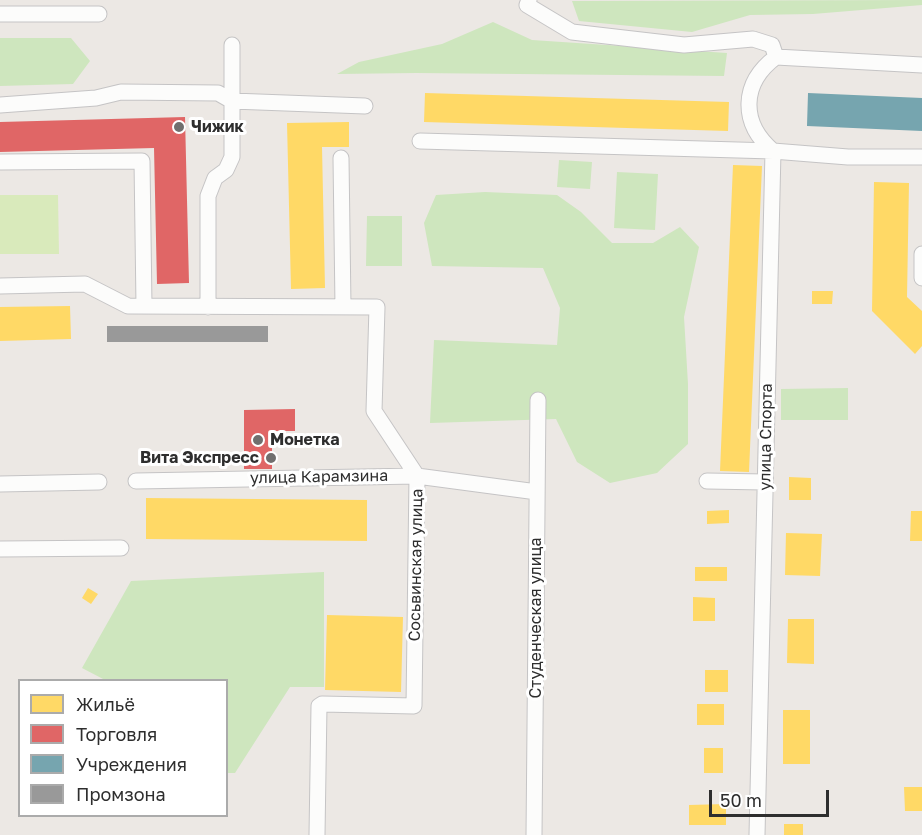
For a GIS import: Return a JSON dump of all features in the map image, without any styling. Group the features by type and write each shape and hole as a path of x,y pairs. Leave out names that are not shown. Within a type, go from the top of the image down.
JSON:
{"street":[{"path":"529,0 527,5 572,32 684,45 753,39 772,45 776,57"},
{"path":"0,14 99,14"},
{"path":"208,307 208,196 215,178 226,170 232,157 232,45"},
{"path":"773,151 758,135 750,114 749,103 754,82 767,64 776,57 922,65"},
{"path":"0,105 96,98 121,92 218,93 232,101 365,106"},
{"path":"420,141 773,151 848,157 922,157"},
{"name":"улица Спорта","path":"758,835 773,151"},
{"path":"341,158 344,307"},
{"path":"0,162 142,161 144,306"},
{"path":"922,254 922,278"},
{"name":"Сосьвинская улица","path":"0,286 85,284 128,306 377,308 374,411 417,476 414,706 322,704 319,706 317,835"},
{"name":"Студенческая улица","path":"534,835 538,400"},
{"name":"улица Карамзина","path":"136,481 417,476 537,492"},
{"path":"707,481 765,482"},
{"path":"0,484 99,482"},
{"path":"0,549 121,548"}],"green space":[{"path":"922,0 922,5 813,14 750,15 692,32 579,21 572,1"},
{"path":"493,22 532,40 727,53 724,76 337,74 359,62 442,44"},
{"path":"0,38 71,38 90,61 73,84 0,86"},
{"path":"559,160 592,162 590,189 557,187"},
{"path":"617,172 658,174 655,230 614,228"},
{"path":"485,192 557,195 581,212 612,243 653,243 680,227 699,247 684,317 688,384 688,444 657,473 610,483 577,462 556,419 430,423 434,340 557,345 560,308 543,268 432,266 424,223 436,195"},
{"path":"0,195 58,195 59,254 0,254"},
{"path":"367,216 402,216 402,266 366,266"},
{"path":"848,388 848,420 781,420 781,389"},
{"path":"324,572 324,687 290,687 235,773 228,773 228,679 103,679 82,668 131,581"}],"building: Жильё":[{"path":"425,93 729,102 728,131 424,122"},
{"path":"349,122 349,147 322,147 325,288 291,289 287,123"},
{"path":"733,165 762,166 749,472 720,471"},
{"path":"874,182 909,183 907,297 922,311 922,346 915,354 872,311"},
{"path":"812,291 833,291 832,304 812,304"},
{"path":"70,306 71,339 0,341 0,307"},
{"path":"789,477 811,478 811,500 789,500"},
{"path":"146,498 367,500 367,541 146,539"},
{"path":"729,510 729,523 707,524 707,511"},
{"path":"911,511 922,511 922,541 910,541"},
{"path":"786,533 822,534 820,576 785,575"},
{"path":"695,567 727,567 727,581 695,581"},
{"path":"88,588 98,594 91,604 82,598"},
{"path":"693,597 715,598 715,621 693,621"},
{"path":"327,615 403,617 401,692 325,690"},
{"path":"788,619 814,619 814,664 787,663"},
{"path":"705,670 728,670 728,692 705,692"},
{"path":"697,704 724,704 724,725 697,725"},
{"path":"783,710 810,710 810,764 783,764"},
{"path":"704,748 723,748 723,773 704,773"},
{"path":"904,787 922,787 922,811 905,811"},
{"path":"726,804 726,825 689,825 689,805"},
{"path":"784,824 803,824 803,835 784,835"}],"building: Торговля":[{"path":"185,117 189,283 157,284 154,148 0,152 0,122"},
{"name":"Монетка","path":"295,409 295,431 272,431 272,469 244,469 244,410"}],"building: Учреждения":[{"path":"808,93 922,98 922,131 807,126"}],"building: Промзона":[{"path":"107,326 268,326 268,342 107,342"}],"place":[{"name":"Чижик","path":"179,127"},
{"name":"Монетка","path":"258,440"},
{"name":"Вита Экспресс","path":"271,458"}]}
